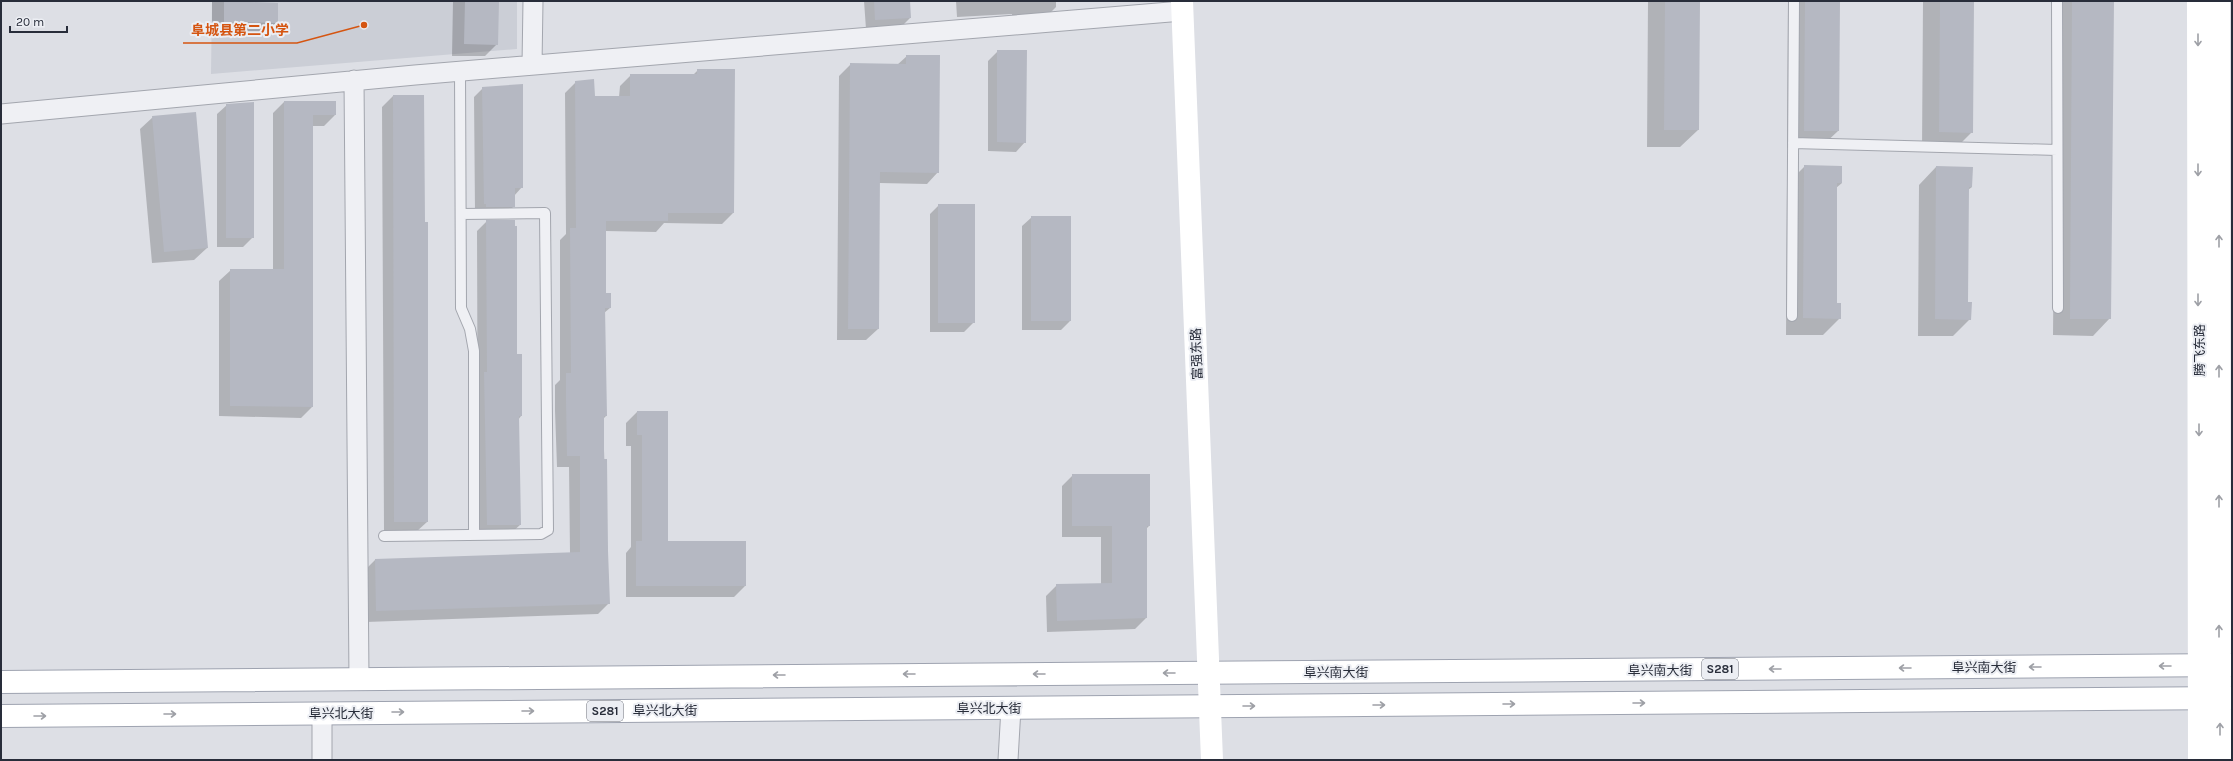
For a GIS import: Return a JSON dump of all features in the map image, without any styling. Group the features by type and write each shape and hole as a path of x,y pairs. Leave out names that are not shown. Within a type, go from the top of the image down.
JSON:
{"main road":[{"name":"腾飞东路","path":"2198,1 2217,666"},
{"name":"腾飞东路","path":"2217,698 2219,1"},
{"name":"富强东路","path":"1182,6 1212,760"},
{"name":"阜兴南大街","path":"1208,672 2217,666"},
{"name":"S281","path":"1,682 1208,672"},
{"name":"S281","path":"1210,706 2217,698"},
{"path":"2195,756 2217,698"},
{"path":"2217,698 2220,760"},
{"name":"阜兴北大街","path":"1,716 1210,706"}],"street":[{"path":"532,65 533,1"},
{"path":"1,114 354,80 1182,6"},
{"path":"354,80 360,678"},
{"path":"1008,760 1011,708"},
{"path":"322,713 322,760"}],"lane":[{"path":"1792,316 1794,1"},
{"path":"2057,1 2058,308"},
{"path":"460,71 461,308 470,329 474,351 474,535"},
{"path":"1793,143 2057,150"},
{"path":"384,536 541,534 548,530 545,213 461,214"}],"shaded area":[{"path":"212,1 517,1 517,49 211,74"}],"building":[{"path":"224,1 278,3 278,23 224,22"},
{"path":"465,1 499,1 498,45 464,44"},
{"path":"874,1 910,1 911,18 875,20"},
{"path":"1665,1 1700,1 1699,130 1664,130"},
{"path":"1805,1 1840,1 1839,131 1804,131"},
{"path":"1940,1 1974,1 1973,133 1939,132"},
{"path":"2072,1 2114,1 2111,319 2070,319"},
{"path":"997,50 1027,50 1026,143 997,142"},
{"path":"906,55 940,55 939,173 880,172 879,329 848,329 850,63 906,64"},
{"path":"697,69 735,69 734,213 668,213 668,221 606,221 606,293 611,293 611,308 605,308 607,416 604,416 604,459 607,459 610,604 376,611 375,559 580,552 580,456 567,456 566,400 566,373 571,373 570,228 576,228 575,81 594,79 595,96 630,96 630,74 697,74"},
{"path":"523,84 523,188 515,188 515,207 486,207 486,204 484,204 482,87"},
{"path":"393,95 424,95 425,222 428,222 428,522 394,522"},
{"path":"284,101 336,101 336,115 313,115 313,407 230,406 230,269 284,269"},
{"path":"254,102 254,238 226,238 226,104"},
{"path":"196,112 208,248 164,252 152,116"},
{"path":"1804,165 1842,166 1842,183 1837,183 1837,303 1841,303 1841,319 1803,318"},
{"path":"1936,166 1973,167 1972,187 1969,187 1968,302 1972,302 1971,320 1935,319"},
{"path":"938,204 975,204 975,323 938,323"},
{"path":"1031,216 1071,216 1071,321 1031,321"},
{"path":"486,220 515,220 515,226 517,226 517,354 522,354 522,416 519,416 521,525 487,525 484,372 487,372"},
{"path":"637,411 668,411 668,541 746,541 746,586 636,586 636,541 642,541 642,435 637,435"},
{"path":"1072,474 1150,474 1150,526 1147,526 1147,618 1057,621 1056,584 1112,583 1112,526 1072,526"}],"place":[{"name":"阜城县第二小学","path":"364,25"}]}
